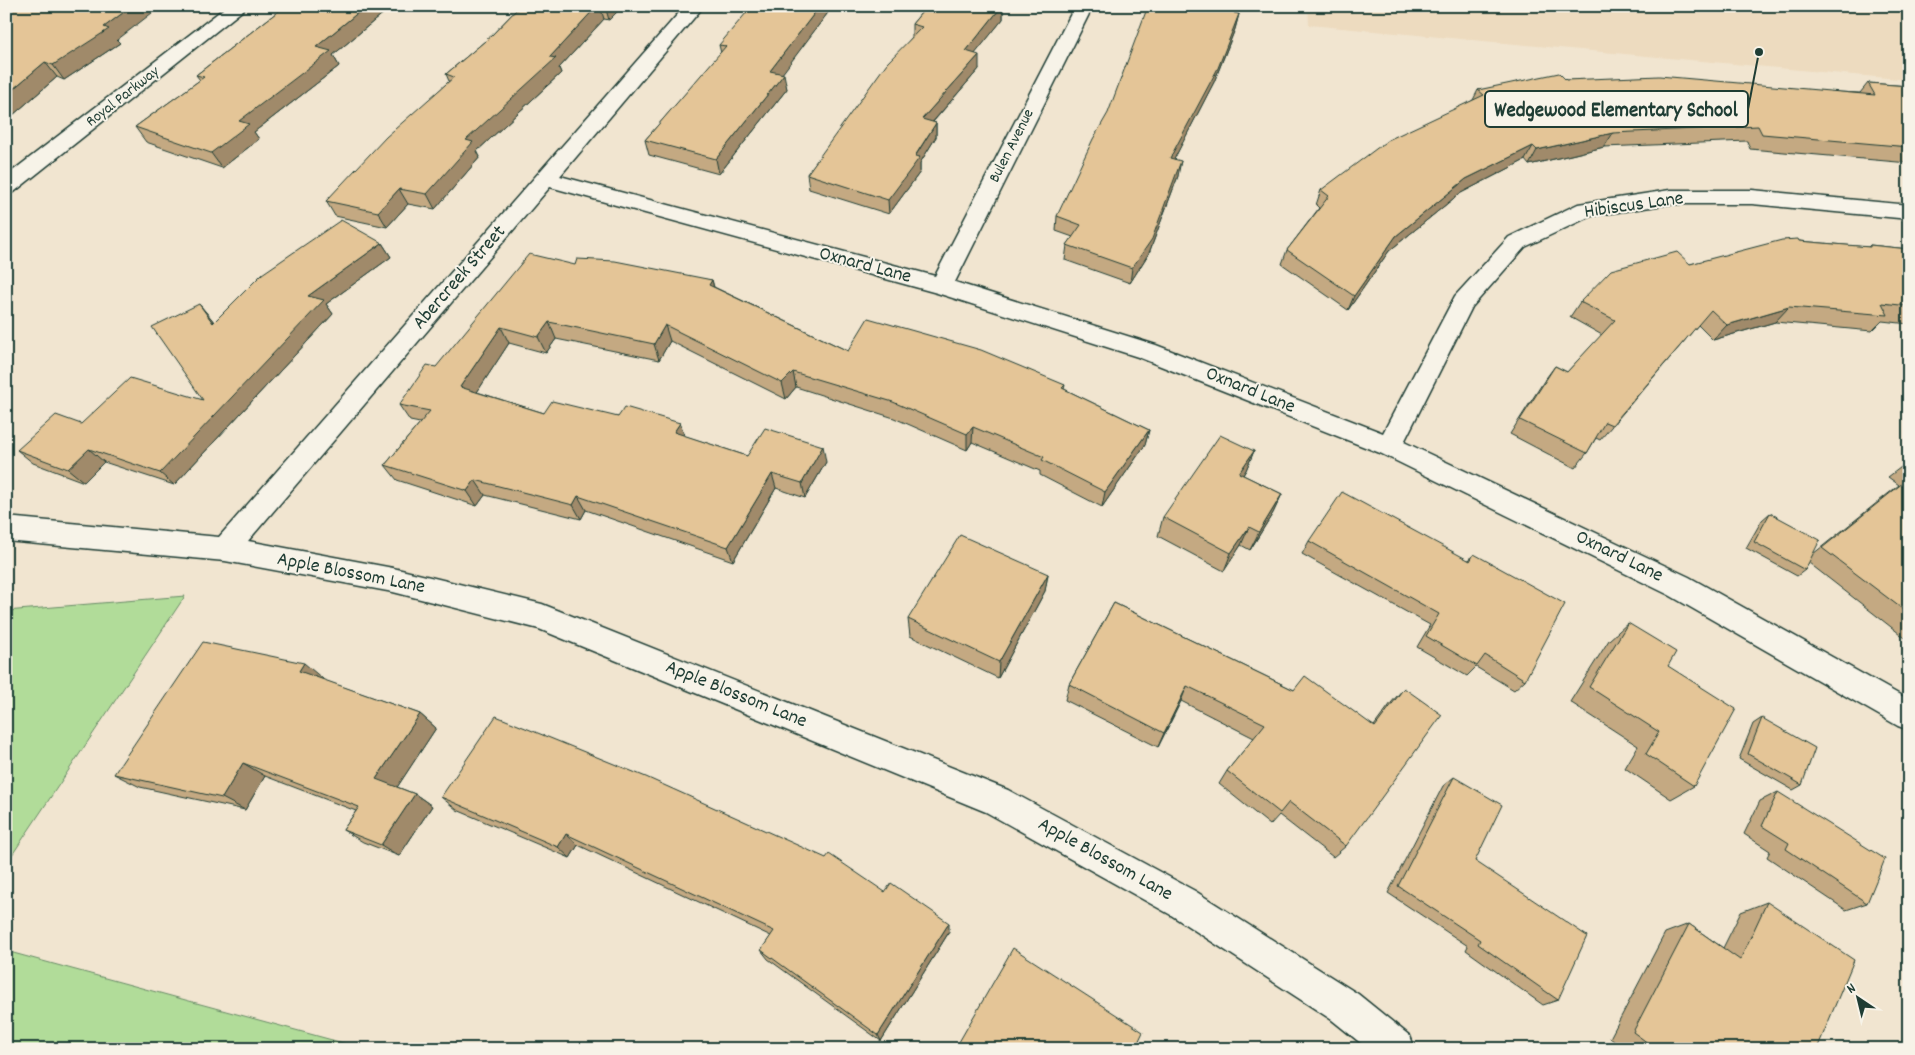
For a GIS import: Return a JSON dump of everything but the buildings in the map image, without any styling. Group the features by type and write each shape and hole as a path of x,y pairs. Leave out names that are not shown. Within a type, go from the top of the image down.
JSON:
{"street":[{"name":"Royal Parkway","path":"6,187 239,6"},
{"name":"Abercreek Street","path":"225,549 695,6"},
{"name":"Bulen Avenue","path":"940,286 1084,6"},
{"name":"Oxnard Lane","path":"546,179 940,286 1147,351 1389,446 1678,586 1909,716"},
{"name":"Hibiscus Lane","path":"1389,446 1463,302 1517,242 1586,209 1670,197 1752,197 1909,212"},
{"name":"Apple Blossom Lane","path":"6,529 225,549 393,580 542,617 997,801 1183,903 1345,1007 1397,1049"}],"shaded area":[{"path":"1308,6 1909,6 1909,80 1309,25"}],"green space":[{"path":"185,596 6,864 6,611"},
{"path":"6,951 365,1049 6,1049"}],"place":[{"name":"Wedgewood Elementary School","path":"1759,52"}]}
